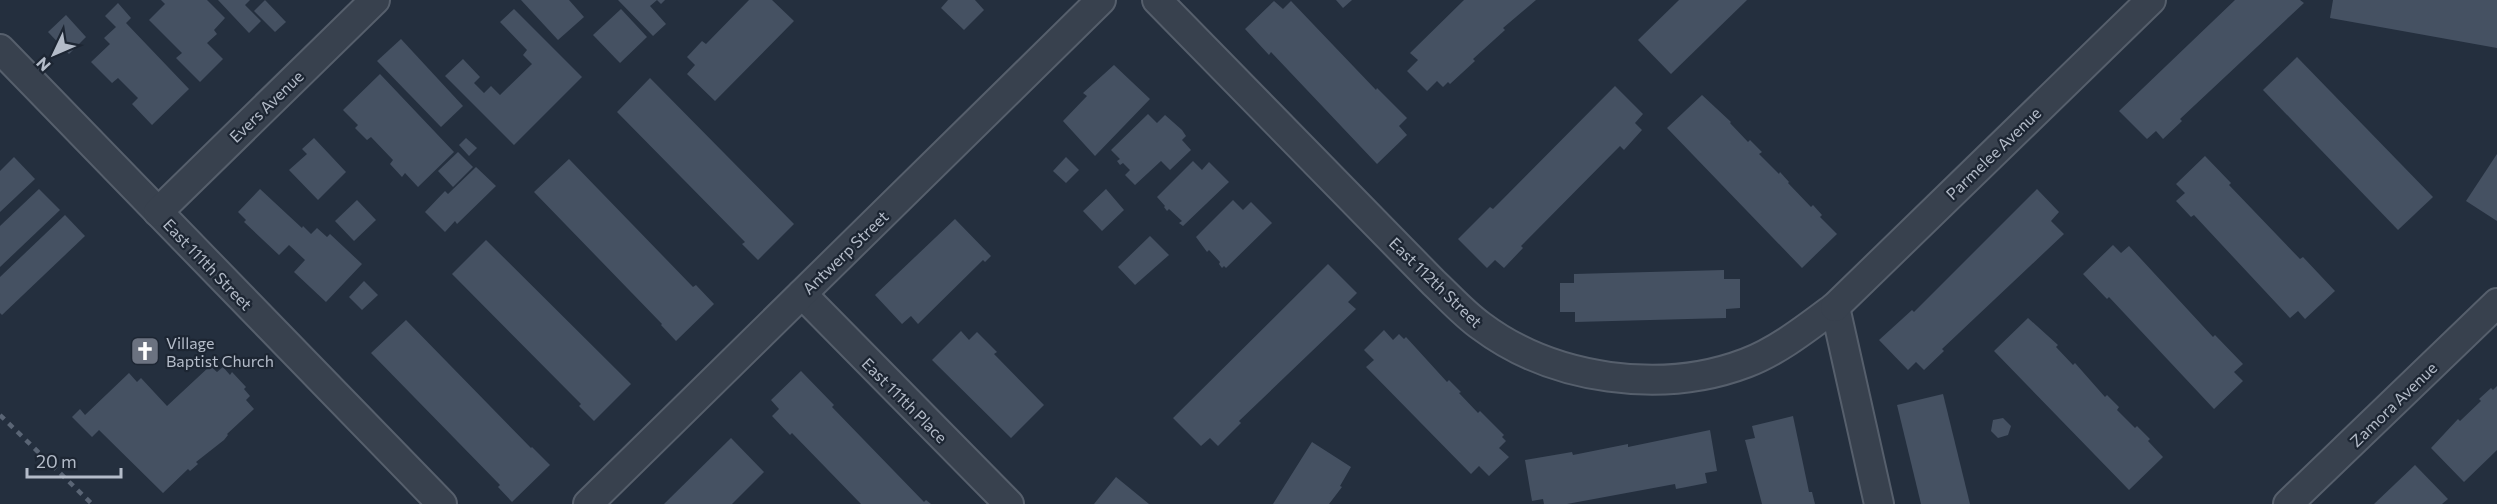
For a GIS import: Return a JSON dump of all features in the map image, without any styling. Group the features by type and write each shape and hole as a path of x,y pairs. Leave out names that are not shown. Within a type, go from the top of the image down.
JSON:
{"street":[{"name":"Evers Avenue","path":"158,212 375,0"},
{"name":"Antwerp Street","path":"588,504 1101,0"},
{"name":"East 112th Street","path":"1157,0 1434,283 1481,326 1539,360 1592,375 1641,380 1701,375 1747,363 1794,337 1835,307"},
{"name":"Parmelee Avenue","path":"1835,307 2151,0"},
{"name":"East 111th Street","path":"0,49 442,504"},
{"name":"East 111th Place","path":"802,294 1009,504"},
{"name":"Zamora Avenue","path":"2288,504 2497,303"},
{"path":"1835,307 1879,504"}],"building":[{"path":"161,0 207,0 225,18 214,30 217,34 207,43 223,59 200,82 176,58 182,53 149,20 165,4"},
{"path":"218,0 250,0 245,5 261,21 249,33"},
{"path":"265,0 286,22 275,32 254,11"},
{"path":"521,0 569,0 584,17 558,40"},
{"path":"618,0 657,0 650,6 666,24 653,36"},
{"path":"749,0 772,0 794,21 715,101 687,74 695,65 687,57 702,41 706,44"},
{"path":"948,0 975,0 984,10 964,30 941,8"},
{"path":"1336,0 1352,0 1343,8"},
{"path":"1464,0 1536,0 1503,28 1505,30 1450,84 1448,82 1443,87 1437,81 1427,91 1407,71 1418,60 1410,53"},
{"path":"1679,0 1747,0 1671,74 1638,40"},
{"path":"2235,0 2300,0 2304,3 2180,119 2182,121 2163,139 2156,131 2147,139 2119,111"},
{"path":"2333,0 2497,0 2497,48 2330,18"},
{"path":"1274,1 1283,9 1291,1 1376,90 1377,88 1407,118 1399,126 1407,135 1377,164 1271,52 1269,55 1245,29"},
{"path":"118,3 131,18 126,23 189,89 152,125 132,104 138,98 118,78 112,83 91,62 110,44 104,38 116,27 105,16"},
{"path":"514,9 582,77 514,145 445,76 463,59 480,77 474,83 484,93 491,86 500,95 532,64 523,55 527,50 500,22"},
{"path":"621,9 647,37 620,63 593,35"},
{"path":"66,15 86,37 69,54 48,32"},
{"path":"401,39 463,106 441,127 377,61"},
{"path":"2297,57 2433,197 2398,230 2263,90"},
{"path":"1114,65 1150,99 1095,156 1063,121 1087,96 1083,93"},
{"path":"380,74 454,152 418,187 405,173 402,177 390,164 393,160 371,137 367,140 355,128 358,125 343,110"},
{"path":"650,78 794,224 758,260 742,244 745,242 617,112"},
{"path":"1615,86 1643,114 1635,123 1642,130 1624,150 1620,146 1521,246 1523,248 1504,268 1495,260 1487,268 1458,239 1490,207 1493,209"},
{"path":"1702,95 1731,122 1748,142 1750,140 1762,152 1759,154 1779,174 1780,172 1811,207 1813,205 1822,215 1820,217 1837,234 1802,268 1667,128"},
{"path":"1148,114 1157,123 1165,115 1182,130 1186,136 1182,140 1191,150 1170,170 1161,161 1135,185 1125,175 1130,170 1123,163 1120,165 1117,161 1120,159 1111,150"},
{"path":"314,138 346,172 318,200 289,170 307,154 302,149"},
{"path":"466,138 477,148 469,156 459,145"},
{"path":"458,152 473,167 453,187 438,171"},
{"path":"2497,154 2497,221 2466,201"},
{"path":"2205,156 2231,183 2229,185 2300,259 2303,257 2335,291 2305,319 2298,311 2290,318 2194,215 2191,217 2176,201 2185,193 2176,184"},
{"path":"14,157 35,179 0,212 0,171"},
{"path":"1066,157 1079,170 1066,183 1053,171"},
{"path":"569,159 693,287 696,285 714,304 676,341 534,192"},
{"path":"1193,161 1202,170 1209,162 1229,182 1183,226 1179,223 1182,221 1169,209 1167,211 1157,197"},
{"path":"476,167 496,186 457,224 455,221 445,232 425,212 445,191 448,194"},
{"path":"39,189 60,210 0,267 0,226"},
{"path":"260,189 302,228 303,226 311,234 317,228 327,237 330,234 362,264 326,302 294,272 305,260 289,245 279,255 244,222 246,220 238,212"},
{"path":"1106,189 1124,210 1102,231 1083,211"},
{"path":"2037,189 2059,212 2051,221 2064,234 1942,349 1944,351 1924,370 1916,362 1908,370 1879,340 1912,310 1914,312"},
{"path":"357,200 376,220 354,241 335,221"},
{"path":"1233,200 1243,210 1251,202 1272,223 1226,268 1224,266 1222,268 1220,262 1209,250 1207,252 1196,237"},
{"path":"65,215 85,236 2,315 0,313 0,277"},
{"path":"955,219 991,256 985,262 983,260 918,324 911,316 902,324 875,295"},
{"path":"1150,236 1169,255 1135,285 1118,267"},
{"path":"486,240 631,384 594,421 579,406 581,404 452,274"},
{"path":"2113,245 2121,253 2129,246 2213,337 2215,335 2243,364 2234,372 2243,381 2214,409 2109,297 2107,299 2083,274"},
{"path":"1328,264 1357,293 1348,302 1356,309 1239,421 1241,423 1218,446 1210,438 1201,446 1173,418"},
{"path":"1724,270 1724,279 1740,279 1740,308 1726,309 1726,318 1575,322 1575,312 1560,312 1560,283 1574,283 1574,274"},
{"path":"364,281 378,295 362,310 349,297"},
{"path":"2028,318 2058,345 2056,347 2073,365 2075,363 2105,397 2107,395 2119,407 2117,410 2150,439 2148,441 2163,457 2129,490 1994,351"},
{"path":"406,320 550,465 512,502 498,487 500,485 371,353"},
{"path":"1384,330 1393,340 1399,334 1404,339 1406,337 1447,382 1449,380 1461,392 1459,393 1478,413 1480,411 1504,435 1502,437 1506,441 1499,448 1509,457 1489,476 1479,466 1471,474 1366,367 1374,360 1364,350"},
{"path":"961,331 969,340 977,332 997,352 994,354 1044,405 1011,438 932,360"},
{"path":"210,366 217,372 223,367 230,375 232,372 246,387 244,389 250,396 246,400 254,409 227,434 224,440 196,462 198,464 190,471 188,469 163,493 99,430 92,437 72,417 80,409 85,415 129,373 137,382 141,378 167,406"},
{"path":"801,371 834,405 832,407 924,502 926,500 931,504 861,504 792,433 790,435 772,416 779,409 771,400"},
{"path":"2497,386 2497,450 2464,482 2431,448 2458,419 2460,421 2481,401 2479,399 2491,388 2493,390"},
{"path":"1943,394 1970,504 1921,504 1897,405"},
{"path":"1793,416 1809,492 1812,492 1815,504 1762,504 1745,440 1755,438 1752,426"},
{"path":"2003,418 2011,426 2008,435 1998,438 1991,431 1993,420"},
{"path":"1710,430 1717,471 1705,473 1707,483 1676,489 1675,484 1567,504 1544,504 1543,499 1532,501 1525,460 1572,452 1573,455 1628,444 1628,447"},
{"path":"731,438 764,472 732,504 664,504"},
{"path":"1312,442 1351,467 1340,486 1342,487 1329,504 1273,504"},
{"path":"2415,465 2448,499 2442,504 2374,504"},
{"path":"1116,477 1149,504 1094,504"}],"railway":[{"path":"0,415 92,504"}],"place":[{"name":"Village Baptist Church","path":"145,351"}]}
